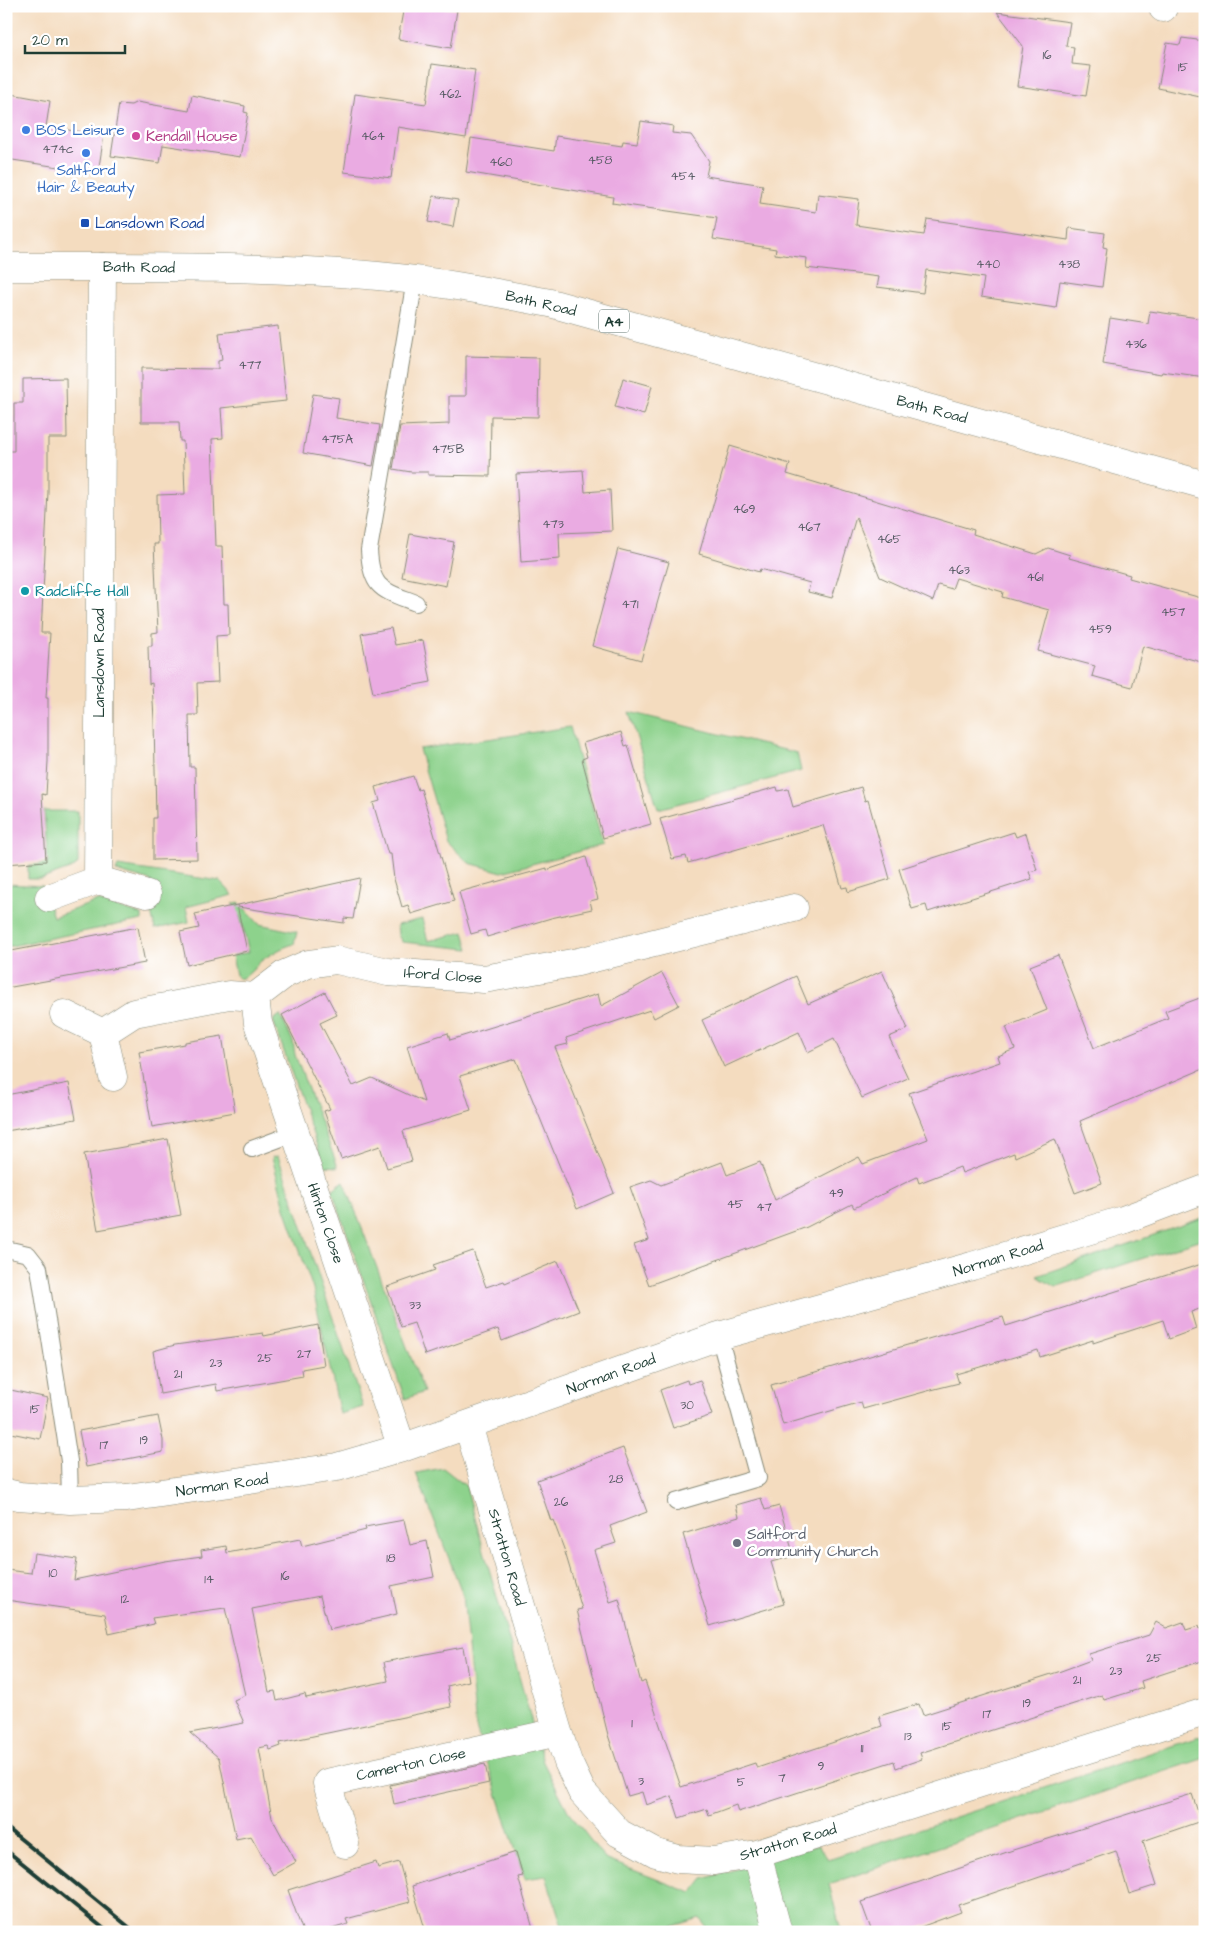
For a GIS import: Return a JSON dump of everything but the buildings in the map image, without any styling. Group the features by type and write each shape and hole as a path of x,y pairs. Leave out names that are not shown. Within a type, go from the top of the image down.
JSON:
{"main road":[{"name":"Bath Road","path":"6,267 262,269 415,280 457,286 550,303 1205,486"},
{"name":"Lansdown Road","path":"98,880 102,267"},
{"path":"49,898 98,880 147,894"},
{"name":"Iford Close","path":"255,997 285,974 308,964 337,960 388,972 484,979 578,962 794,908"},
{"path":"102,1033 134,1013 229,995 255,997"},
{"name":"Hinton Close","path":"255,997 258,1023 402,1448"},
{"path":"64,1014 102,1033"},
{"path":"102,1033 112,1077"},
{"name":"Norman Road","path":"6,1493 19,1496 70,1500 127,1498 337,1467 402,1448 719,1336 972,1266 1123,1220 1205,1189"},
{"name":"Stratton Road","path":"468,1425 568,1762 582,1792 619,1833 656,1854 678,1859 714,1861 756,1854 1205,1712"},
{"name":"Camerton Close","path":"346,1844 327,1783 558,1732"},
{"path":"756,1854 778,1932"}],"lane":[{"path":"415,280 369,550 370,566 374,580 386,592 416,603"},
{"path":"252,1150 295,1133"},
{"path":"6,1249 28,1254 39,1268 69,1460 70,1500"},
{"path":"676,1502 758,1478 719,1336"}],"green space":[{"path":"629,712 797,753 801,771 658,809"},
{"path":"570,727 603,845 502,872 469,863 446,841 419,749"},
{"path":"44,811 78,811 78,863 75,867 42,879 28,879 28,866 48,863"},
{"path":"118,866 220,881 233,895 186,907 189,922 155,929 150,908 145,906 151,881 116,871"},
{"path":"6,884 43,886 53,917 98,901 142,915 142,920 6,947"},
{"path":"239,902 259,924 297,932 294,944 281,949 261,961 249,974 239,979 236,975 232,956 249,952 240,916 236,916 233,904"},
{"path":"422,919 428,941 464,932 469,949 402,942 398,935 397,925"},
{"path":"280,1015 293,1041 295,1055 338,1167 324,1166 273,1020"},
{"path":"278,1156 363,1407 340,1414 313,1289 285,1208 272,1157"},
{"path":"344,1181 424,1392 405,1399 332,1190"},
{"path":"1205,1217 1205,1238 1055,1287 1037,1276"},
{"path":"443,1468 466,1486 543,1762 568,1811 605,1859 692,1893 703,1879 818,1845 828,1859 1205,1735 1205,1758 829,1884 841,1932 709,1932 700,1918 654,1932 564,1932 546,1876 525,1879 476,1728 463,1595 416,1473"}],"railway":[{"path":"6,1827 135,1932"},
{"path":"6,1850 108,1932"}],"place":[{"name":"BOS Leisure","path":"26,130"},
{"name":"Kendall House","path":"136,136"},
{"name":"Saltford Hair & Beauty","path":"86,153"},
{"name":"Lansdown Road","path":"85,223"},
{"name":"Radcliffe Hall","path":"25,591"},
{"name":"Saltford Community Church","path":"737,1543"}]}
